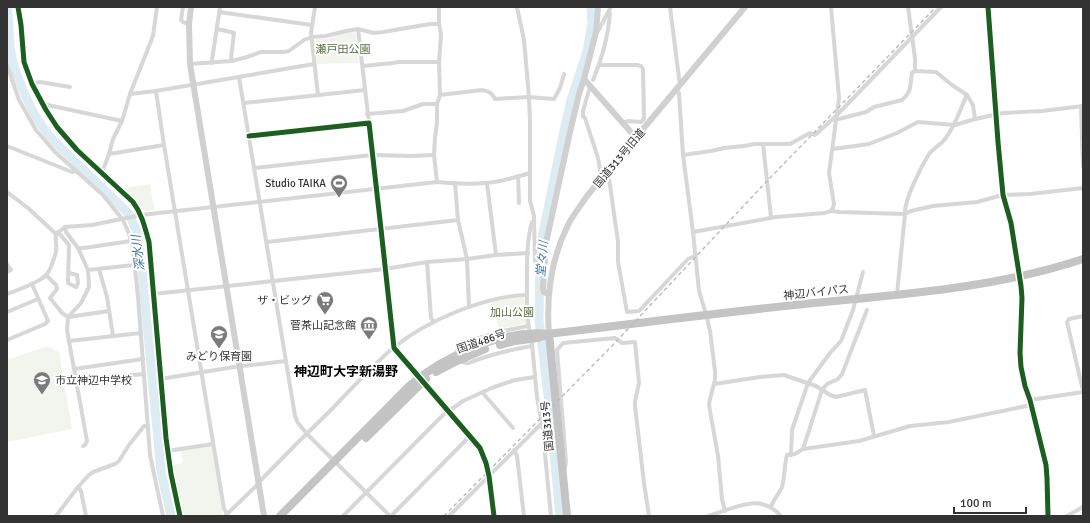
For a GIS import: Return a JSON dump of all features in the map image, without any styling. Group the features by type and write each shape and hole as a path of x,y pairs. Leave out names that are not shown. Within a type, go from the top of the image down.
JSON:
{"highway":[{"name":"神辺バイパス","path":"539,338 706,314 969,286 1020,277 1057,268 1083,259"},
{"name":"国道486号","path":"288,516 409,386 421,379 431,369 484,344 512,336 539,338"},
{"name":"国道313号","path":"539,338 563,475 567,516"},
{"name":"国道486号","path":"280,516 336,463"}],"street":[{"path":"18,7 22,25 24,62 32,84 43,104 57,127 77,150 133,202 138,208 138,216"},
{"path":"102,173 113,139 122,121 130,94 153,36 157,7"},
{"path":"183,7 181,20 189,24"},
{"path":"191,7 189,24 190,64 264,516"},
{"path":"212,63 220,7"},
{"path":"315,7 311,33 318,95"},
{"path":"437,182 434,138 437,123 437,104 440,95 439,62 441,35 439,24 439,7"},
{"path":"517,7 524,40 530,122 530,201 534,216 534,262 544,264"},
{"path":"548,294 544,292 543,289 546,242 561,169 596,32 598,7"},
{"path":"596,32 598,31 610,7"},
{"path":"670,7 679,78 678,88 683,155 699,290 710,331 715,371 715,380 710,405 718,456 722,499 725,511"},
{"name":"国道313号旧道","path":"539,338 548,321 548,294 555,256 569,223 587,196 745,7"},
{"path":"831,7 839,98 829,173 834,204 831,211"},
{"path":"835,119 866,112 874,107 902,100 910,90 912,73 915,71 908,7"},
{"path":"683,155 763,144 790,144 810,133 815,135 835,119 941,7"},
{"path":"988,7 1003,195 1011,223 1022,298 1020,353 1021,367 1046,465 1048,516"},
{"path":"219,12 312,25"},
{"path":"593,80 599,65 609,29 610,14 608,12"},
{"path":"190,64 232,61 261,52 289,51 304,40 312,37 326,36 358,29 374,33 430,24 439,24"},
{"path":"216,29 234,33 231,58 232,61"},
{"path":"358,29 394,348 480,448 489,476 494,516"},
{"path":"363,66 398,62 439,62"},
{"path":"130,94 156,91 314,64"},
{"path":"7,65 8,72 19,100 36,130 55,152 104,195 125,219 131,241 134,264 141,333 150,455 164,516"},
{"path":"599,65 637,65 641,66 643,69 644,119 641,122 628,121 623,123"},
{"path":"915,71 936,72 967,95 973,105 975,119"},
{"path":"440,95 482,90 492,94 495,99 528,97 554,99 560,88 564,74"},
{"path":"239,77 295,416 298,423 306,434 390,516 470,436"},
{"path":"584,79 636,138"},
{"path":"32,84 40,82 70,87"},
{"path":"244,103 365,90"},
{"path":"589,90 583,110 583,116 585,118 598,158 601,176 603,177"},
{"path":"156,91 213,444 226,515 365,374 394,348 413,334 434,322 469,307 484,302 518,295 527,295"},
{"path":"897,294 905,209 909,196 929,155 945,140 967,95"},
{"path":"43,104 122,121"},
{"path":"367,114 403,111 424,104 437,104"},
{"path":"832,149 869,144 897,133 918,122 953,125 996,114 1082,106 1083,166"},
{"path":"249,136 368,123"},
{"path":"763,144 771,218"},
{"path":"109,154 164,145"},
{"path":"7,146 72,172 76,171"},
{"path":"254,168 372,155 434,155"},
{"path":"608,171 618,242 618,262 627,312 639,311 688,259 695,256"},
{"path":"57,233 66,227 92,225 138,216 213,206 437,182 455,184 499,181 530,173"},
{"path":"518,176 519,203"},
{"path":"487,182 496,255"},
{"path":"455,184 458,220 467,259 469,307"},
{"path":"693,232 789,215 824,214 831,211 905,214 911,211 933,206 977,202 1003,195 1030,194 1083,188"},
{"path":"7,192 28,208 69,245 69,273"},
{"path":"138,216 143,219 149,242 167,451 180,516"},
{"path":"534,216 529,233 527,295 528,327 498,332 460,345 458,348 457,358 469,363 488,355 509,350 539,338 535,377 542,423 551,516"},
{"path":"266,242 458,220"},
{"path":"66,227 66,232 78,248 88,270 89,287 81,303 68,317 67,330 87,441 83,446"},
{"path":"7,294 32,284 46,275 54,260 57,233"},
{"path":"78,248 131,241"},
{"path":"153,294 385,269 426,262 528,253"},
{"path":"426,262 431,318 434,322"},
{"path":"7,264 11,270 7,272"},
{"path":"88,270 134,264"},
{"path":"99,268 107,297 113,336"},
{"path":"791,455 792,430 808,383 830,353 841,341 853,310 863,272"},
{"path":"46,275 56,285 57,289 50,298 62,313 68,317 109,312"},
{"path":"7,340 45,324 48,321 32,284"},
{"path":"7,312 38,299"},
{"path":"803,449 822,390 827,384 838,379 842,374 867,310"},
{"path":"771,507 781,489 787,455 795,454 803,449 859,440 910,426 950,422 1083,392 1067,322 1069,319 1083,316"},
{"path":"69,341 141,333"},
{"path":"563,475 566,462 557,350 563,343 600,339 615,338 622,343 635,342 639,383 635,406 649,516"},
{"path":"74,369 143,359"},
{"path":"160,379 286,360"},
{"path":"77,383 94,382 103,378 144,374"},
{"path":"714,384 784,375 808,383 836,397 865,390 874,436"},
{"path":"343,516 443,416 463,401 494,386 515,380 535,377"},
{"path":"482,392 513,428"},
{"path":"449,516 542,423"},
{"path":"56,516 78,487 93,472 115,464 119,461 144,426 148,426"},
{"path":"167,451 213,444"},
{"path":"514,450 517,456 524,516"},
{"path":"78,487 81,491 86,516"},
{"path":"708,516 751,503 771,507 781,516"},
{"path":"1067,516 1083,507"}],"green space":[{"name":"瀬戸田公園","path":"346,32 353,32 356,34 359,63 317,64 314,42 316,39 328,39"},
{"path":"150,184 154,210 145,211 124,188"},
{"name":"加山公園","path":"521,297 526,300 527,322 525,324 499,329 492,302"},
{"path":"47,346 59,352 72,429 7,442 7,360"},
{"path":"208,446 212,448 223,515 183,516 172,465 183,463 181,450"}],"waterway":[{"name":"深水川","path":"7,7 10,47 13,63 22,89 33,112 53,140 129,214 137,232 161,471 171,516"},
{"name":"堂々川","path":"560,516 551,419 539,320 540,258 542,238 571,100 587,52 592,23 591,7"}],"railway":[{"path":"444,516 610,348 768,180 936,7"}],"cycle path":[{"path":"18,7 24,62 32,84 46,110 57,127 77,150 133,202 139,211 145,226 149,242 166,438 171,474 180,516"},
{"path":"988,7 1003,195 1011,223 1021,286 1021,367 1046,465 1048,516"},
{"path":"249,136 369,123 394,348 480,448 489,476 494,516"}],"place":[{"name":"Studio TAIKA","path":"339,198"},
{"name":"ザ・ビッグ","path":"325,315"},
{"name":"菅茶山記念館","path":"369,340"},
{"name":"みどり保育園","path":"219,349"},
{"name":"市立神辺中学校","path":"42,395"}],"district":[{"name":"神辺町大字新湯野","path":"346,371"}]}
